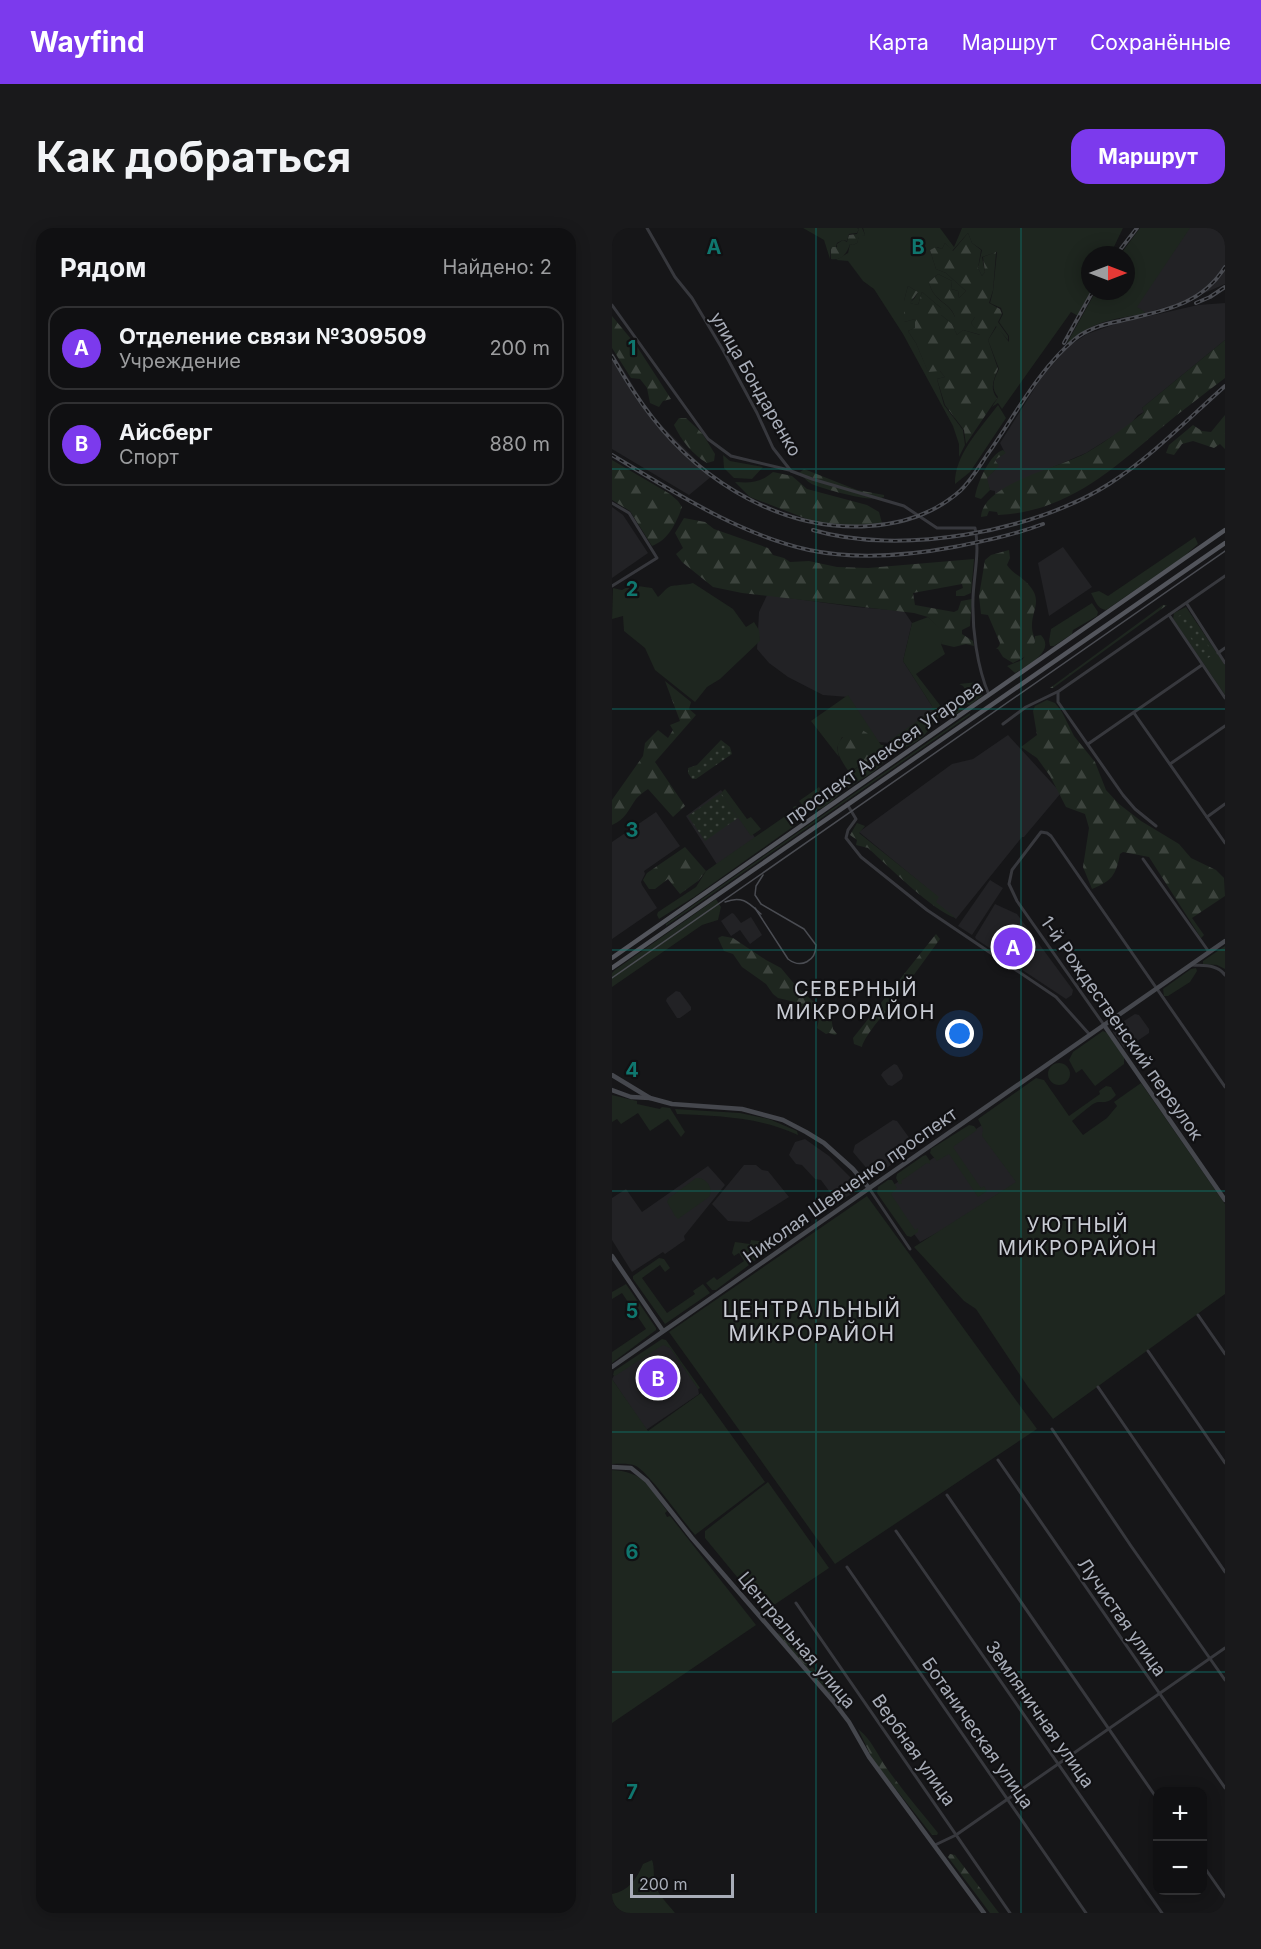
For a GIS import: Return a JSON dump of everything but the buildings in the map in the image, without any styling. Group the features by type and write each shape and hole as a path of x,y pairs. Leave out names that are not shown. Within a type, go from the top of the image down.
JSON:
{"main road":[{"name":"проспект Алексея Угарова","path":"612,958 1225,531"},
{"name":"проспект Алексея Угарова","path":"612,968 1225,543"},
{"path":"1124,602 1128,609"},
{"path":"661,924 665,930"},
{"name":"Николая Шевченко проспект","path":"612,1367 1225,941"},
{"name":"1-й Рождественский переулок","path":"1104,1025 1225,1200"},
{"path":"612,1075 650,1098"},
{"path":"619,1093 625,1088 623,1082"},
{"path":"612,1090 632,1097 684,1105 742,1109 783,1120 824,1143 853,1169 869,1188"},
{"path":"612,1256 663,1331"},
{"name":"Центральная улица","path":"612,1467 631,1468 647,1480 692,1538 833,1701 849,1722 869,1757 984,1913"}],"street":[{"name":"улица Бондаренко","path":"647,228 675,277 692,298 723,350 758,413 773,448 791,471 812,480 908,508 937,528 966,526 975,528 979,544 974,623 983,681 989,695"},
{"path":"612,305 708,439 731,456 791,471"},
{"path":"612,503 630,513 657,558 612,586"},
{"path":"1003,724 1026,707 1059,691 1225,576"},
{"path":"1186,604 1225,663"},
{"path":"1169,615 1225,698"},
{"path":"1218,653 1225,648"},
{"path":"1088,744 1202,665"},
{"path":"1059,691 1058,702 1123,795 1135,809 1156,826"},
{"path":"1134,713 1225,843"},
{"path":"1170,764 1225,726"},
{"path":"847,804 856,819 848,830 846,838 861,857 944,922 1056,997 1090,1035"},
{"path":"1207,817 1225,804"},
{"name":"1-й Рождественский переулок","path":"1104,1025 1017,901 1009,884 1012,870 1041,832 1047,833 1157,988"},
{"path":"1143,859 1209,952"},
{"path":"1190,965 1216,967 1225,975"},
{"path":"1157,988 1225,1087"},
{"path":"869,1188 910,1249"},
{"path":"1198,1315 1225,1354"},
{"path":"1148,1351 1225,1463"},
{"path":"1098,1388 1225,1572"},
{"path":"1052,1429 1225,1680"},
{"name":"Лучистая улица","path":"998,1460 1225,1788"},
{"path":"947,1495 1153,1793"},
{"name":"Земляничная улица","path":"896,1531 1162,1913"},
{"name":"Ботаническая улица","path":"847,1567 1086,1913"},
{"name":"Вербная улица","path":"796,1603 1010,1913"},
{"path":"935,1845 956,1835 1225,1648"},
{"path":"1207,1870 1225,1897"}],"shaded area":[{"path":"1189,228 1225,228 1225,284 1184,302 1145,313 1135,308"},
{"path":"1225,303 1225,340 1142,408 1144,412 1138,415 1129,426 1086,453 1013,484 995,495 995,491 990,490 986,478 996,469 995,460 1005,453 1000,443 1041,378 1069,346 1087,334 1115,324 1198,305"},
{"path":"612,352 652,416 712,476 689,495 612,449"},
{"path":"612,507 623,515 648,553 612,578"},
{"path":"1063,547 1092,587 1049,616 1038,563"},
{"path":"767,595 904,611 912,623 903,661 932,706 932,712 891,743 878,742 848,697 823,695 788,677 769,663 757,649 759,612"},
{"path":"1008,735 1061,793 956,919 935,902 938,897 859,832 952,764 973,759"},
{"path":"721,790 756,839 718,866 686,816"},
{"path":"656,812 680,846 644,871 642,885 657,908 612,939 612,842"},
{"path":"990,880 1003,888 972,935 958,926"},
{"path":"995,904 1017,914 1073,990 1072,995 1066,999 976,939 975,937"},
{"path":"732,913 741,923 751,917 762,935 750,944 740,930 731,936 721,921"},
{"path":"676,991 680,992 691,1007 691,1010 680,1018 677,1018 666,1001"},
{"path":"1135,1014 1139,1015 1149,1029 1149,1033 1124,1048 1113,1032 1113,1028"},
{"path":"894,1064 903,1075 902,1079 892,1086 888,1085 881,1075"},
{"path":"893,1120 897,1121 913,1143 913,1149 881,1172 869,1171 853,1152 855,1145"},
{"path":"982,1125 1021,1181 920,1242 883,1192"},
{"path":"805,1139 829,1156 854,1181 855,1192 843,1199 835,1199 821,1180 815,1179 802,1165 796,1164 789,1155 795,1142"},
{"path":"744,1165 756,1165 768,1171 789,1197 749,1222 728,1221 712,1204"},
{"path":"708,1166 725,1185 684,1236 685,1240 632,1272 612,1240 612,1198 626,1189 642,1212"},
{"path":"667,1343 698,1388 699,1394 646,1430 612,1379 615,1374 658,1344"}],"green space":[{"path":"803,228 859,229 857,233 849,234 847,241 843,240 837,243 836,247 831,247 830,259 824,240"},
{"path":"858,228 862,228 865,235 859,237 857,243 850,244 841,258 831,259 831,247 837,247 837,244 843,240 847,242 849,235 857,234"},
{"path":"863,228 940,228 954,247 962,228 1123,228 1114,246 1081,246 1081,300 1086,300 1078,316 1071,312 1002,409 998,403 992,407 998,397 993,386 999,369 988,340 997,326 1009,342 1009,336 999,322 1003,314 1001,308 990,303 997,252 982,257 985,272 982,276 978,268 982,250 972,243 968,233 952,251 945,243 942,249 937,247 930,250 936,269 946,273 966,291 959,298 958,291 951,289 952,281 938,274 929,282 934,294 955,317 975,317 971,323 981,335 963,330 957,335 952,324 941,315 941,308 922,292 918,305 909,303 918,292 908,286 904,301 904,322 915,319 915,328 908,331 928,371 940,371 945,377 937,379 944,405 963,430 965,445 959,457 959,444 953,426 903,334 874,289 863,281 848,261 836,260 848,253 850,244 857,243 859,236 865,235"},
{"path":"1140,228 1190,228 1137,307 1145,312 1143,314 1093,326 1066,345 1091,300 1135,300 1135,246 1127,246"},
{"path":"968,233 972,243 981,250 978,268 982,276 985,272 983,257 996,252 993,290 989,303 1000,309 1002,314 998,322 1008,336 1008,340 996,326 988,340 998,369 993,387 997,398 966,444 964,430 945,405 937,379 945,377 940,371 928,372 916,343 908,331 915,328 915,319 904,322 904,301 908,286 918,292 910,303 918,305 922,292 941,308 941,315 952,324 957,335 963,330 980,335 971,323 975,317 955,317 950,308 934,294 929,282 938,274 952,281 951,289 958,291 959,298 966,291 946,273 936,269 930,250 936,247 942,249 945,243 953,251"},
{"path":"612,316 636,345 671,399 663,401 659,407 650,403 647,388 640,379 631,378 612,348"},
{"path":"1225,340 1225,378 1105,474 1066,498 1045,506 998,515 997,512 989,511 987,516 981,517 985,505 1009,485 1076,458 1117,433 1144,412 1142,408"},
{"path":"998,405 1006,418 970,472 955,484 956,473 964,452"},
{"path":"1225,415 1225,449 1220,444 1214,448 1193,441 1182,444 1174,455 1166,453 1169,445 1193,425 1202,431 1211,432"},
{"path":"679,418 686,418 702,433 715,454 714,461 707,463 688,447 674,425"},
{"path":"1003,450 1006,453 995,460 999,466 987,478 990,490 981,499 975,497 985,470 993,457"},
{"path":"723,455 730,461 763,467 752,479 734,478 724,468"},
{"path":"612,460 670,494 682,507 671,531 658,543 652,546 630,511 612,500"},
{"path":"804,469 857,490 884,495 884,497 860,497 814,485 799,473"},
{"path":"773,472 792,476 807,489 867,505 879,512 882,523 842,526 815,522 750,497 735,482 755,482"},
{"path":"684,518 705,522 714,529 768,548 773,555 790,562 809,561 837,567 868,568 974,559 971,593 956,596 956,591 963,588 962,584 913,593 915,605 954,612 958,610 961,601 972,599 970,626 962,630 962,634 973,641 974,646 966,644 954,647 941,644 945,635 928,617 914,613 742,593 713,587 682,562 676,554 683,548 675,533"},
{"path":"1195,537 1198,544 1183,557 1106,610 1097,604 1091,593 1099,591 1108,596"},
{"path":"1009,550 1010,558 1007,565 1033,590 1036,601 1032,622 1035,642 1028,655 1013,663 996,649 1000,643 988,615 981,614 979,596 985,560 991,555"},
{"path":"693,583 733,609 746,627 754,622 759,630 760,641 720,679 707,687 695,702 655,670 645,648 624,631 623,616 612,619 613,588 622,590 631,585 652,588 658,597 670,586"},
{"path":"1092,603 1098,612 1097,616 1073,630 1072,634 1054,646 1050,646 1051,629"},
{"path":"1163,605 1167,605 1050,688"},
{"path":"1186,607 1225,665 1225,695 1173,619 1174,613"},
{"path":"1186,612 1214,654 1205,660 1177,617"},
{"path":"928,617 946,635 941,644 945,654 916,674 946,713 959,705 964,709 938,718 932,712 932,706 903,661 912,623"},
{"path":"1041,635 1045,641 1043,652 1033,662 1015,673 1007,666 1022,660 1035,642 1035,636"},
{"path":"665,681 691,702 689,709 696,715 655,762 685,806 673,817 648,789 637,798 623,817 612,825 612,800 643,756 645,743 658,730 668,738 673,730 670,725 680,721"},
{"path":"978,682 982,687 982,696 970,705 966,704 966,700 970,697 959,684"},
{"path":"848,695 881,745 885,745 889,752 877,769 849,788 844,786 840,778 871,759 842,737 837,748 839,757 811,721"},
{"path":"1047,700 1055,703 1062,712 1074,736 1095,762 1106,790 1119,804 1141,821 1179,844 1191,858 1216,870 1224,878 1225,896 1192,918 1204,935 1201,938 1149,857 1123,852 1109,880 1092,889 1083,867 1089,828 1085,814 1066,807 1050,776 1037,758 1021,747 1037,735 1033,711 1035,706"},
{"path":"970,713 970,715 666,926 666,924"},
{"path":"926,715 930,715 933,724 922,737 898,750 891,746 889,741"},
{"path":"856,728 865,731 870,736 877,752 871,759 849,772 840,758 838,747 842,738"},
{"path":"721,740 730,747 732,754 696,779 692,779 688,768 697,765"},
{"path":"835,782 840,786 842,792 820,809 810,811 799,801 819,787 822,791"},
{"path":"725,789 747,819 751,817 761,829 751,836 721,793"},
{"path":"721,793 738,818 705,841 688,816"},
{"path":"795,806 798,807 800,817 794,826 659,919 658,912 696,887 706,871 794,810"},
{"path":"857,823 865,826 859,833 939,897 936,902 956,918 923,898 868,848 856,845 857,840 850,835"},
{"path":"685,847 706,871 698,881 680,894 668,879 655,889 649,889 643,880 647,873"},
{"path":"716,899 721,907 718,920 702,925 612,987 612,973 615,970"},
{"path":"936,934 940,939 889,1009 873,1027 862,1047 854,1044 853,1038"},
{"path":"722,936 733,938 781,968 815,1003 808,1015 796,1010 795,1002 778,998 766,984 742,967 733,954 724,951 718,938"},
{"path":"1225,946 1225,969 1217,965 1203,964 1203,961"},
{"path":"1196,968 1197,971 1190,982 1168,996 1164,996 1163,989 1191,969"},
{"path":"826,1014 831,1017 833,1029 837,1034 835,1035 826,1034 817,1028 820,1015"},
{"path":"1103,1031 1107,1033 1124,1057 1124,1064 1095,1086 1082,1069 1076,1073 1069,1060 1073,1052"},
{"path":"1055,1063 1063,1063 1070,1070 1070,1078 1063,1085 1055,1085 1048,1078 1048,1070"},
{"path":"1036,1078 1044,1080 1069,1116 1100,1094 1099,1091 1106,1086 1111,1087 1116,1095 1112,1099 1093,1104 1072,1121 1083,1135 1107,1118 1117,1106 1114,1102 1141,1083 1225,1204 1225,1294 1053,1419 1028,1387 976,1309 964,1301 914,1247 1016,1182 982,1136 983,1129 978,1119"},
{"path":"612,1095 637,1101 637,1104 660,1109 670,1108 685,1132 681,1137 668,1119 650,1131 638,1113 621,1124 617,1119 612,1122"},
{"path":"675,1109 740,1113 769,1119 797,1131 798,1135 769,1124 724,1117 677,1114"},
{"path":"969,1125 974,1126 977,1130 953,1147 981,1188 984,1186 987,1191 978,1197 949,1154 937,1161 930,1153 931,1149"},
{"path":"926,1155 930,1164 927,1163 901,1181 902,1184 899,1184 897,1174"},
{"path":"696,1178 703,1179 708,1184 709,1197 678,1219 667,1202 669,1198"},
{"path":"892,1180 897,1188 891,1194 915,1230 918,1228 918,1232 911,1237 907,1236 877,1193 878,1187"},
{"path":"867,1196 1037,1429 835,1564 669,1332"},
{"path":"801,1225 802,1229 756,1257 757,1259 716,1290 712,1290 706,1283 714,1277 717,1280 744,1261 739,1253 734,1256 732,1253 735,1242 750,1244 751,1240 766,1242 770,1247"},
{"path":"659,1258 664,1259 670,1268 665,1272 660,1265 642,1278 667,1313 695,1294 693,1291 703,1284 710,1293 665,1324 633,1279 633,1276"},
{"path":"626,1284 656,1330 612,1363 612,1352 646,1329 622,1293 612,1299 612,1292"},
{"path":"662,1339 666,1340 700,1388 698,1389 670,1348 663,1345 615,1376 613,1375 614,1371"},
{"path":"612,1379 648,1431 701,1393 765,1482 695,1535 642,1470 633,1465 612,1464"},
{"path":"612,1470 632,1474 645,1482 667,1511 665,1513 667,1517 670,1516 756,1625 612,1723"},
{"path":"768,1482 829,1568 765,1611 705,1538 705,1531"},
{"path":"777,1633 785,1636 842,1701 843,1709"},
{"path":"858,1729 938,1833 937,1835 932,1835 873,1760"},
{"path":"950,1854 955,1855 999,1913 990,1913 948,1857"},
{"path":"652,1860 656,1888 675,1913 612,1913 612,1894 628,1887 643,1864"}],"tram line":[{"path":"612,978 1225,551"},
{"path":"755,908 788,959 798,963 811,959 816,945 804,929 761,904 755,895 756,886 763,875"},
{"path":"725,902 741,900 761,914"}],"railway":[{"path":"1123,246 1137,228"},
{"path":"612,356 641,402 672,441 695,463 721,482 776,512 806,521 837,526 881,525 918,516 940,505 960,491 975,474 1038,379 1075,339 1096,327 1165,310 1192,299 1215,280 1225,267"},
{"path":"1196,303 1225,287"},
{"path":"1064,343 1088,300"},
{"path":"813,530 885,541 925,540 1005,527 1043,515 1078,501 1125,473 1225,386"},
{"path":"612,455 732,523 783,543 827,553 863,556 918,553 988,540 1043,524"}],"place":[{"name":"Отделение связи №309509","path":"1013,947"},
{"name":"Айсберг","path":"658,1378"}],"district":[{"name":"СЕВЕРНЫЙ МИКРОРАЙОН","path":"856,1000"},
{"name":"УЮТНЫЙ МИКРОРАЙОН","path":"1078,1236"},
{"name":"ЦЕНТРАЛЬНЫЙ МИКРОРАЙОН","path":"812,1321"}]}
